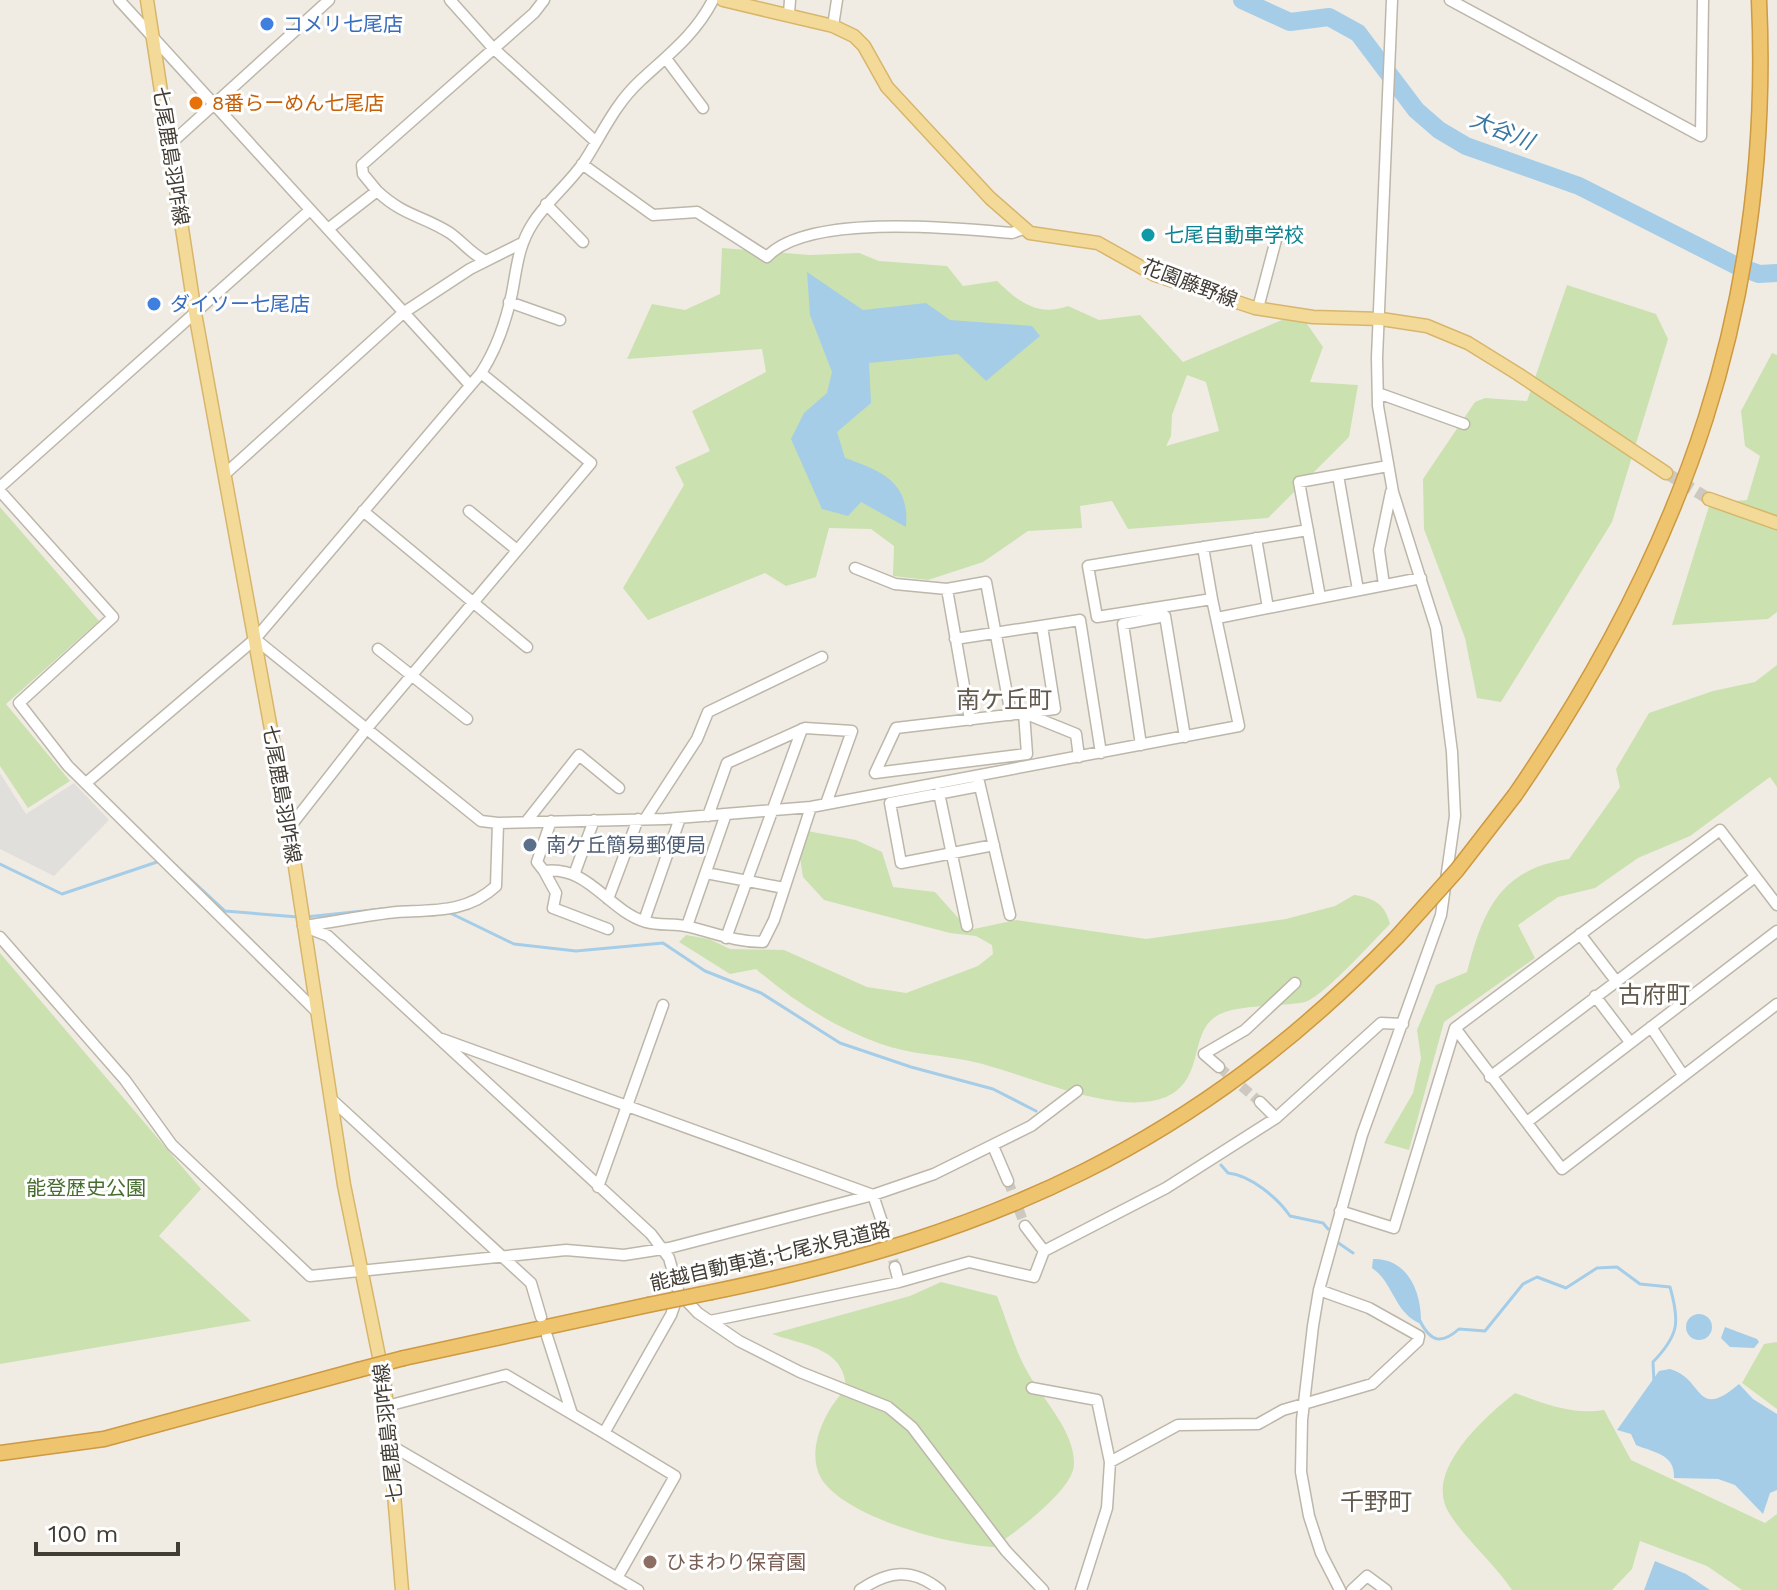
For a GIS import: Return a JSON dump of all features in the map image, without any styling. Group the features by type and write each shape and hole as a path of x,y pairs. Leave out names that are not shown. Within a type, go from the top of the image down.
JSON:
{"highway":[{"name":"能越自動車道;七尾氷見道路","path":"0,1453 117,1436 404,1358 839,1265 897,1248 1008,1209 1108,1161 1241,1076 1328,1005 1397,937 1457,870 1515,795 1597,668 1664,533 1711,407 1740,293 1751,228 1761,94 1759,0"}],"main road":[{"name":"七尾鹿島羽咋線","path":"147,0 195,313 289,828 344,1185 364,1269 387,1406 402,1590"},
{"path":"723,0 833,26 854,36 864,46 887,87 1023,229"},
{"name":"花園藤野線","path":"1023,229 1039,235 1098,243 1155,275 1258,308 1313,317 1381,319 1427,326 1468,343 1666,473"},
{"path":"1709,499 1777,523"}],"street":[{"path":"119,0 470,385"},
{"path":"168,146 329,0"},
{"path":"450,0 492,47 595,141"},
{"path":"486,261 474,256 447,231 397,210 363,174 362,165 534,13 544,0"},
{"path":"86,783 255,639 481,373 496,350 520,244 546,204 582,164 595,141 639,82 667,60 701,23 713,0"},
{"path":"789,14 790,0"},
{"path":"833,26 837,0"},
{"path":"1340,1590 1321,1553 1309,1516 1301,1472 1303,1407 1319,1290 1376,1092 1441,915 1455,816 1447,702 1436,628 1392,487 1378,393 1392,0"},
{"path":"1450,0 1701,136 1703,0"},
{"path":"667,60 703,108"},
{"path":"582,164 653,215 697,212 767,257 784,242 885,225 1012,233 1023,229"},
{"path":"328,229 377,191"},
{"path":"546,204 583,242"},
{"path":"310,210 0,489 113,617 19,703 68,766 317,1012"},
{"path":"1258,308 1277,236"},
{"path":"225,474 403,313 486,261 520,244"},
{"path":"509,302 560,320"},
{"path":"289,828 368,727 591,463 481,373"},
{"path":"1378,393 1464,424"},
{"path":"1320,597 1299,482 1388,466"},
{"path":"1338,475 1358,590"},
{"path":"1384,585 1379,550 1392,487"},
{"path":"363,511 527,647"},
{"path":"469,511 517,550"},
{"path":"1212,599 1097,617 1088,566 1308,530"},
{"path":"1256,538 1268,608"},
{"path":"994,845 901,863 890,803 1079,757 1239,726 1203,547"},
{"path":"855,568 895,584 947,589 986,582 1011,715"},
{"path":"1217,618 1421,578"},
{"path":"947,589 970,720"},
{"path":"1141,745 1123,624 1165,616 1185,737"},
{"path":"955,639 1080,620 1101,753"},
{"path":"1042,626 1058,727"},
{"path":"255,639 481,821 708,816 811,807 827,801 978,781"},
{"path":"378,649 467,719"},
{"path":"608,899 641,819 697,739 708,712 822,657"},
{"path":"1024,713 1027,754 875,773 896,728 1055,709"},
{"path":"1024,713 1076,734 1079,757"},
{"path":"726,938 802,729"},
{"path":"708,816 727,763 802,729 852,731 827,801"},
{"path":"526,822 579,755 619,788"},
{"path":"978,781 1010,915"},
{"path":"939,793 967,926"},
{"path":"544,871 558,869 593,883 608,899 644,921 687,926 740,942 763,942 811,807"},
{"path":"687,926 726,814"},
{"path":"644,921 680,818"},
{"path":"574,875 594,820"},
{"path":"551,821 537,862 556,893 553,908 608,929"},
{"path":"302,920 443,910 481,899 496,886 498,823"},
{"path":"1340,1211 1394,1228 1455,1028 1720,830 1777,905"},
{"path":"706,873 784,888"},
{"path":"1490,1077 1755,877"},
{"path":"302,920 328,936 651,1234 663,1249 679,1293 710,1321 800,1372 888,1407 912,1427 1006,1551 1043,1590"},
{"path":"1527,1122 1777,931"},
{"path":"1580,934 1616,981"},
{"path":"0,937 125,1080 172,1145 310,1276 566,1250 624,1255 663,1249 873,1195 934,1174 1031,1126 1077,1091"},
{"path":"1219,1067 1204,1054 1245,1030 1295,983"},
{"path":"1595,996 1630,1042"},
{"path":"1455,1028 1562,1169 1777,1004"},
{"path":"598,1187 663,1005"},
{"path":"710,1321 899,1282 969,1262 1034,1277 1044,1251 1166,1188 1276,1118 1381,1023 1403,1024"},
{"path":"1651,1027 1683,1075"},
{"path":"436,1037 873,1195"},
{"path":"330,1098 531,1283 541,1317"},
{"path":"1260,1102 1276,1118"},
{"path":"993,1146 1008,1181"},
{"path":"873,1195 885,1231"},
{"path":"1025,1226 1044,1251"},
{"path":"895,1267 899,1282"},
{"path":"1110,1462 1178,1425 1258,1424 1283,1410 1303,1407 1372,1384 1398,1363 1419,1336 1369,1308 1319,1290"},
{"path":"604,1433 671,1315 679,1293"},
{"path":"547,1336 572,1414"},
{"path":"387,1406 506,1375 675,1476 617,1578"},
{"path":"1032,1388 1097,1400 1110,1462 1107,1508 1081,1590"},
{"path":"392,1446 638,1590"},
{"path":"860,1590 889,1574 903,1573 918,1575 940,1590"},
{"path":"1352,1590 1367,1576 1386,1590"}],"green space":[{"path":"722,248 810,255 859,253 879,261 947,266 963,286 997,281 1029,306 1047,310 1068,306 1099,320 1140,315 1183,362 1282,320 1305,321 1323,347 1310,382 1358,385 1349,437 1268,518 1128,529 1112,501 1080,506 1082,528 1028,531 983,562 928,580 893,576 894,546 871,529 829,528 816,577 786,586 765,573 648,620 623,588 684,485 675,467 710,451 692,411 766,372 762,349 627,359 652,304 685,310 720,294","holes":["1187,375 1206,382 1219,431 1166,446 1171,436 1172,415"]},
{"path":"1567,285 1656,314 1668,339 1612,522 1501,702 1477,698 1465,638 1424,529 1423,479 1475,402 1485,398 1527,401"},
{"path":"1772,353 1777,355 1777,612 1768,619 1672,625 1710,503 1747,500 1760,456 1745,446 1741,411"},
{"path":"0,507 99,621 6,704 70,781 28,808 0,766"},
{"path":"1777,665 1777,787 1770,777 1690,836 1638,858 1595,888 1558,897 1518,925 1535,958 1444,1022 1409,1150 1384,1143 1413,1093 1421,1058 1417,1030 1436,985 1467,972 1480,930 1498,896 1526,872 1569,859 1620,787 1616,769 1649,713 1713,691 1755,682"},
{"path":"807,831 856,840 882,852 893,887 935,892 969,930 1016,920 1146,939 1286,919 1335,906 1354,895 1378,903 1390,924 1313,998 1295,1004 1229,1011 1210,1021 1203,1031 1187,1079 1166,1097 1145,1102 1095,1098 970,1061 881,1044 815,1012 756,969 730,974 679,942 686,935 709,939 730,949 784,950 867,987 906,993 978,966 993,954 992,945 976,936 950,933 824,900 803,877 798,844"},
{"name":"能登歴史公園","path":"0,953 201,1189 159,1236 251,1321 0,1364"},
{"path":"941,1282 997,1296 1022,1362 1064,1427 1073,1452 1074,1464 1064,1486 1042,1510 994,1547 952,1541 900,1527 852,1505 834,1492 821,1478 815,1455 825,1418 846,1389 844,1375 839,1365 821,1351 772,1334 910,1296"},
{"path":"1777,1342 1777,1409 1742,1383 1764,1344"},
{"path":"1515,1393 1570,1410 1604,1410 1631,1460 1765,1523 1777,1514 1777,1590 1742,1590 1707,1566 1640,1541 1632,1569 1612,1590 1512,1590 1456,1523 1443,1497 1444,1480 1461,1446 1488,1416"}],"shaded area":[{"path":"0,773 26,814 74,783 109,820 54,876 0,849"}],"water":[{"path":"807,272 863,310 926,303 950,320 1032,326 1040,336 986,381 958,354 869,363 871,403 837,432 845,458 882,474 898,489 906,512 906,527 861,502 848,516 822,509 791,439 804,413 827,393 832,372 810,315"},
{"path":"1373,1259 1396,1265 1411,1280 1419,1301 1421,1324 1399,1305 1372,1268"},
{"path":"1699,1314 1708,1318 1712,1327 1708,1336 1699,1340 1690,1336 1686,1327 1690,1318"},
{"path":"1725,1327 1759,1342 1754,1348 1730,1347 1721,1338"},
{"path":"1670,1369 1689,1380 1707,1398 1725,1395 1739,1384 1753,1399 1777,1414 1777,1490 1770,1493 1763,1514 1735,1485 1718,1479 1674,1478 1667,1459 1636,1445 1631,1434 1617,1430 1659,1371"},
{"path":"1655,1561 1686,1574 1710,1590 1644,1590"}],"waterway":[{"name":"大谷川","path":"1242,0 1290,22 1329,17 1358,33 1416,110 1439,130 1466,146 1579,186 1735,265 1759,274 1777,273"},
{"path":"0,864 62,894 160,861"},
{"path":"173,863 225,911 298,917"},
{"path":"401,907 433,906"},
{"path":"306,917 382,909"},
{"path":"448,912 514,944 576,951 663,943 705,971 761,993 840,1043 911,1067 993,1089 1036,1111"},
{"path":"1221,1165 1228,1173 1263,1188 1290,1216 1323,1223 1328,1229"},
{"path":"1337,1242 1353,1253"},
{"path":"1420,1321 1428,1334 1437,1339 1459,1329 1485,1331 1523,1284 1537,1277 1566,1288 1597,1268 1617,1267 1640,1284 1670,1287 1675,1328 1668,1344 1653,1362 1654,1383"}],"tunnel":[{"path":"1666,473 1709,499"},
{"path":"1219,1067 1260,1102"},
{"path":"1008,1181 1025,1226"},
{"path":"885,1231 895,1267"}],"place":[{"name":"コメリ七尾店","path":"267,24"},
{"name":"8番らーめん七尾店","path":"196,103"},
{"name":"七尾自動車学校","path":"1148,235"},
{"name":"ダイソー七尾店","path":"154,304"},
{"name":"南ケ丘簡易郵便局","path":"530,845"},
{"name":"ひまわり保育園","path":"650,1562"}],"district":[{"name":"南ケ丘町","path":"1004,700"},
{"name":"古府町","path":"1654,995"},
{"name":"千野町","path":"1376,1502"}]}
